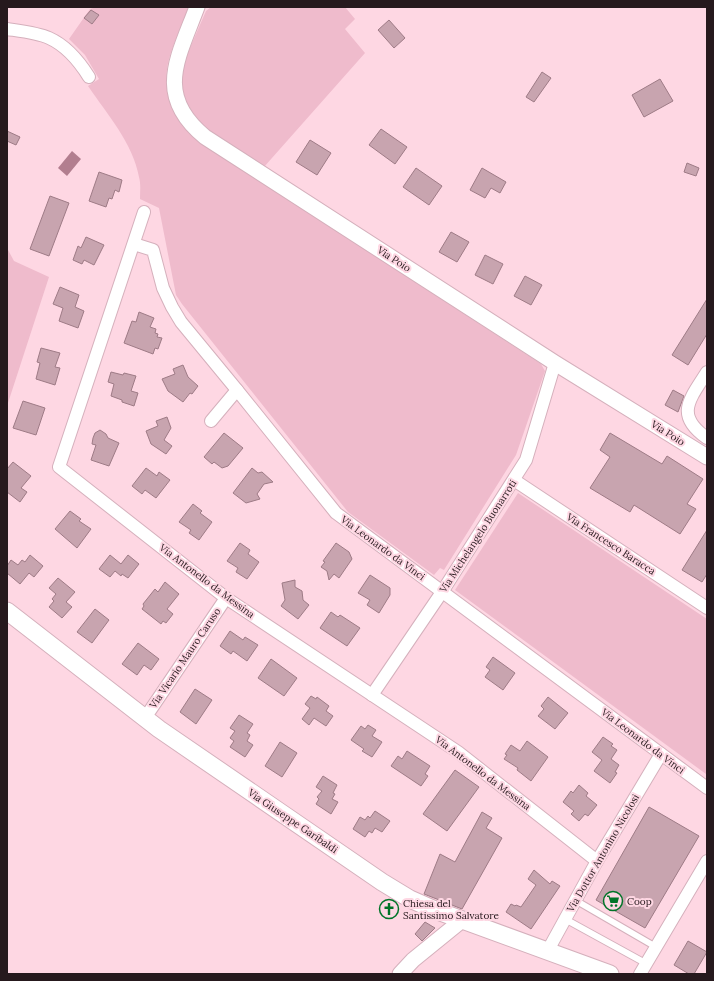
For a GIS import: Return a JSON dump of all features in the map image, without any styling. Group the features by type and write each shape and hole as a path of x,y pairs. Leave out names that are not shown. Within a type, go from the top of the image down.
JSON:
{"main road":[{"name":"Via Giuseppe Garibaldi","path":"7,611 158,729 382,882 410,899 461,921 610,974"}],"street":[{"name":"Via Poio","path":"197,7 177,59 174,73 176,97 181,110 196,130 556,363 707,457"},
{"path":"7,29 48,38 61,45 78,61 89,77"},
{"name":"Via Antonello da Messina","path":"144,212 59,467 226,598 458,752 596,861"},
{"name":"Via Leonardo da Vinci","path":"134,244 153,250 163,288 181,322 336,513 707,788"},
{"name":"Via Michelangelo Buonarroti","path":"372,695 442,592 526,460 556,363"},
{"path":"707,372 690,400 688,408 689,419 695,430 707,438"},
{"path":"211,421 237,390"},
{"name":"Via Francesco Baracca","path":"514,480 707,608"},
{"name":"Via Vicario Mauro Caruso","path":"145,718 226,598"},
{"name":"Via Dottor Antonino Nicolosi","path":"547,952 596,861 661,754"},
{"path":"644,969 707,861"},
{"path":"400,974 413,960 461,921"}],"lane":[{"path":"576,900 656,948"},
{"path":"565,919 644,969"}],"shaded area":[{"path":"96,7 189,7 169,59 167,83 172,106 185,126 193,135 202,143 541,364 545,371 516,455 444,570 440,568 434,575 348,512 176,295 159,208 140,199 140,180 131,152 118,129 88,86 99,79 85,55 69,39 90,9"},
{"path":"211,7 345,7 355,19 345,29 365,53 264,167 207,131 191,110 184,97 181,84 185,59 206,11"},
{"path":"72,151 81,159 67,176 58,168"},
{"path":"7,248 14,261 49,277 7,406"},
{"path":"518,493 707,619 706,774 455,590"}],"building":[{"path":"91,10 99,15 92,24 84,18"},
{"path":"389,20 405,38 394,48 378,30"},
{"path":"542,72 551,78 534,102 526,97"},
{"path":"660,79 673,101 644,117 632,95"},
{"path":"381,129 407,147 395,164 369,145"},
{"path":"7,131 20,137 16,145 7,141"},
{"path":"310,140 331,153 317,175 296,162"},
{"path":"687,163 699,168 696,176 684,172"},
{"path":"416,168 442,186 429,205 403,187"},
{"path":"482,168 506,182 500,193 491,188 485,198 470,190"},
{"path":"99,172 122,180 119,192 115,190 112,199 109,198 106,207 89,201"},
{"path":"50,196 69,203 49,256 30,249"},
{"path":"451,232 469,242 457,262 439,252"},
{"path":"86,237 104,245 94,265 84,260 82,264 73,260 78,246 81,248"},
{"path":"485,255 503,264 493,284 475,275"},
{"path":"525,276 542,285 531,305 514,296"},
{"path":"60,287 79,295 75,307 84,311 78,328 59,321 63,308 53,304"},
{"path":"707,299 707,334 688,365 672,355"},
{"path":"139,312 154,318 150,327 156,329 155,333 158,334 157,337 162,338 158,349 155,348 153,354 124,343 132,321 136,322"},
{"path":"41,348 60,353 55,367 60,368 55,385 36,379 40,363 37,362"},
{"path":"183,365 188,377 198,386 183,402 168,391 162,379 175,374 173,369"},
{"path":"111,372 136,376 131,391 138,393 134,406 111,396 114,384 108,382"},
{"path":"673,390 684,396 678,412 665,405"},
{"path":"23,401 45,408 36,435 13,428"},
{"path":"167,417 171,428 164,440 172,446 166,454 151,444 146,431 158,426 156,421"},
{"path":"100,430 106,434 108,438 119,443 109,466 91,460 96,445 92,444 93,438 95,433"},
{"path":"224,433 243,448 228,466 222,468 214,462 212,464 204,457"},
{"path":"610,433 662,464 667,456 703,479 687,504 696,509 680,534 634,505 630,512 590,488 610,457 600,450"},
{"path":"13,462 31,476 21,488 27,492 20,502 7,492 7,469"},
{"path":"146,468 157,476 159,472 170,480 156,498 145,490 142,494 132,486"},
{"path":"252,468 258,473 262,472 273,482 264,484 257,494 260,499 246,503 233,493"},
{"path":"193,504 202,511 200,513 212,522 199,540 189,533 191,530 179,522"},
{"path":"70,511 81,519 79,521 91,529 77,548 55,529"},
{"path":"707,530 707,574 702,582 682,570"},
{"path":"240,543 250,550 248,554 259,562 247,579 236,572 238,568 227,561"},
{"path":"336,543 349,552 352,559 339,578 334,574 329,580 327,571 321,567 325,562 323,561"},
{"path":"30,555 43,566 34,577 29,573 20,584 7,573 7,566 11,560 18,565 22,560 25,562"},
{"path":"110,555 121,564 128,555 139,564 128,578 122,574 121,576 115,571 110,577 99,569"},
{"path":"370,575 390,588 390,595 379,613 367,605 370,600 358,593"},
{"path":"58,578 75,592 66,602 72,607 62,618 49,607 54,601 52,599 56,594 49,588"},
{"path":"295,580 295,587 302,591 303,600 309,605 298,619 281,606 285,600 282,583"},
{"path":"165,582 179,594 167,609 173,614 166,623 163,621 161,624 142,609 144,606 143,604 155,589 158,592"},
{"path":"95,609 109,620 92,643 77,632"},
{"path":"331,612 338,617 340,615 360,628 347,646 320,628"},
{"path":"230,631 243,640 245,637 258,645 247,661 233,651 231,654 220,646"},
{"path":"138,643 159,659 151,670 144,665 137,675 122,664"},
{"path":"493,657 515,673 503,690 485,677 490,670 486,667"},
{"path":"271,659 297,678 284,696 258,678"},
{"path":"195,689 212,700 196,724 180,712"},
{"path":"311,696 316,699 317,697 329,706 326,711 333,716 326,726 314,718 309,725 302,719 310,708 305,704"},
{"path":"548,697 568,713 555,729 538,716 544,709 541,706"},
{"path":"239,715 253,724 247,733 250,735 247,741 253,745 245,757 230,747 234,741 230,738 235,731 230,728"},
{"path":"368,725 376,730 372,736 382,742 372,757 362,751 364,749 351,740 361,726 365,729"},
{"path":"603,737 613,744 611,746 617,750 611,759 619,765 615,772 617,773 610,783 594,771 602,760 592,752"},
{"path":"527,741 548,757 531,781 517,770 518,768 504,759 507,755 505,754 511,745 520,751"},
{"path":"280,742 297,753 282,777 265,766"},
{"path":"407,751 430,766 425,774 428,776 421,786 391,766 398,756 402,759"},
{"path":"455,770 479,787 447,831 423,814"},
{"path":"323,776 337,785 332,799 338,802 331,814 316,804 319,799 317,797 322,791 316,787"},
{"path":"579,785 588,793 586,796 597,805 588,816 585,814 579,821 571,814 574,811 563,802 571,791 573,793"},
{"path":"649,807 699,836 645,928 596,900"},
{"path":"375,811 390,821 382,832 375,828 372,833 369,831 365,837 353,829 360,817 365,820 368,816 370,818"},
{"path":"482,812 492,818 486,828 502,838 462,909 424,894 440,854 455,862"},
{"path":"534,870 550,884 552,881 560,886 531,929 506,912 511,904 521,907 536,885 528,879"},
{"path":"425,922 435,928 422,941 415,934"},
{"path":"688,941 707,952 694,974 689,974 674,965"}],"place":[{"name":"Coop","path":"613,901"},
{"name":"Chiesa del Santissimo Salvatore","path":"389,909"}]}
